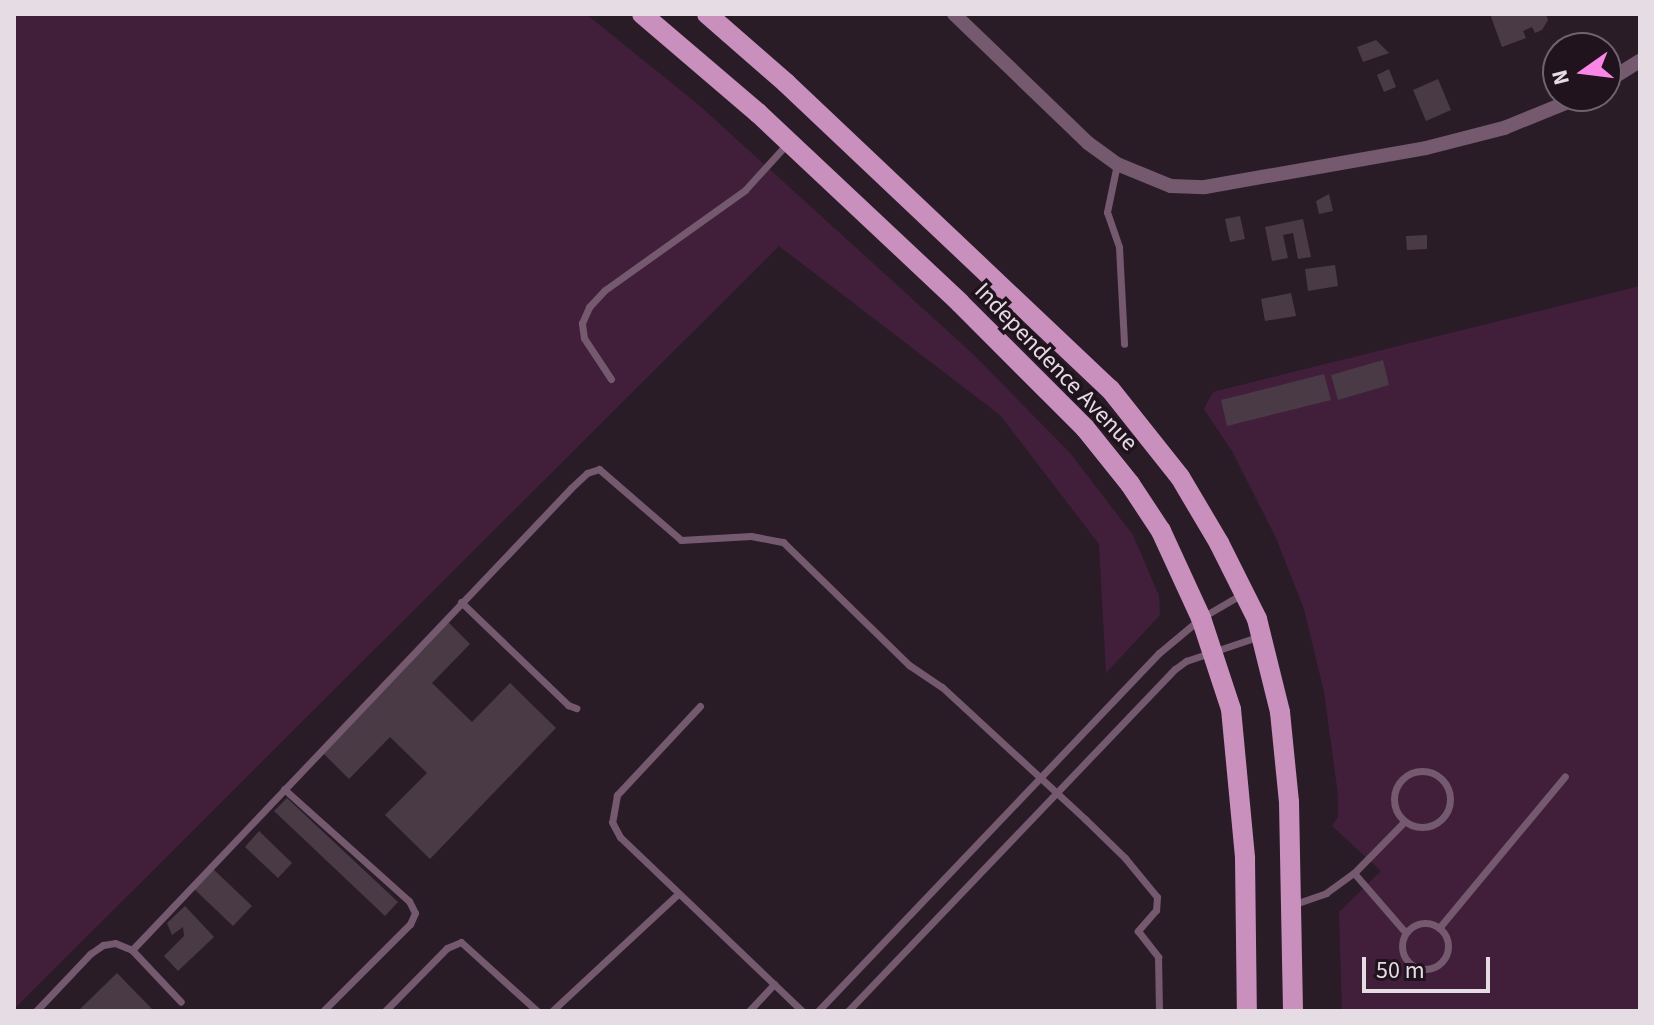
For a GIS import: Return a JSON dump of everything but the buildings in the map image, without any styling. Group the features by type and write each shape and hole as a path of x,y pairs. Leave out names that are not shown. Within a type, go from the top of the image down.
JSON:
{"main road":[{"name":"Independence Avenue","path":"642,14 789,141 1085,428 1130,484 1161,531 1201,618 1231,709 1240,778 1247,1011"},
{"name":"Independence Avenue","path":"707,14 786,83 1110,389 1180,477 1244,592 1262,636 1280,712 1289,802 1293,1011"}],"street":[{"path":"954,14 1088,143 1117,164 1171,186 1205,187 1426,148 1504,128 1544,112"},
{"path":"1622,72 1640,61"}],"lane":[{"path":"611,379 584,338 582,323 589,307 605,290 745,190 789,141"},
{"path":"1117,164 1107,212 1115,227 1119,247 1124,344"},
{"path":"132,950 571,488 587,473 599,469 681,540 751,536 783,542 909,665 942,687 1057,792 1154,890 1156,910 1138,931 1158,957 1159,1011"},
{"path":"818,1011 1159,653 1201,618 1244,592"},
{"path":"461,602 576,708"},
{"path":"848,1011 1175,669 1212,652 1262,636"},
{"path":"700,706 617,795 612,808 612,822 620,837 802,1011"},
{"path":"1420,771 1434,774 1448,789 1450,798 1443,819 1423,828 1404,822 1393,802 1399,782 1420,771"},
{"path":"1439,928 1565,776"},
{"path":"284,789 409,901 415,913 410,924 323,1011"},
{"path":"1291,905 1326,893 1354,873 1404,822"},
{"path":"1354,873 1406,933"},
{"path":"552,1011 678,894"},
{"path":"1424,923 1439,928 1445,934 1448,951 1445,959 1431,969 1417,968 1405,957 1402,942 1406,933 1424,923"},
{"path":"385,1011 447,948 461,942 537,1011"},
{"path":"36,1011 103,945 115,943 132,950 181,1002"},
{"path":"749,1011 774,984"}],"shaded area":[{"path":"14,14 586,14 700,106 974,355 1070,453 1133,535 1159,596 1160,615 1106,673 1099,544 1000,415 779,246 14,1009"},
{"path":"1640,286 1640,1011 1342,1011 1339,912 1381,871 1332,826 1338,817 1338,795 1324,692 1304,609 1276,538 1232,451 1204,409 1213,392"}]}
